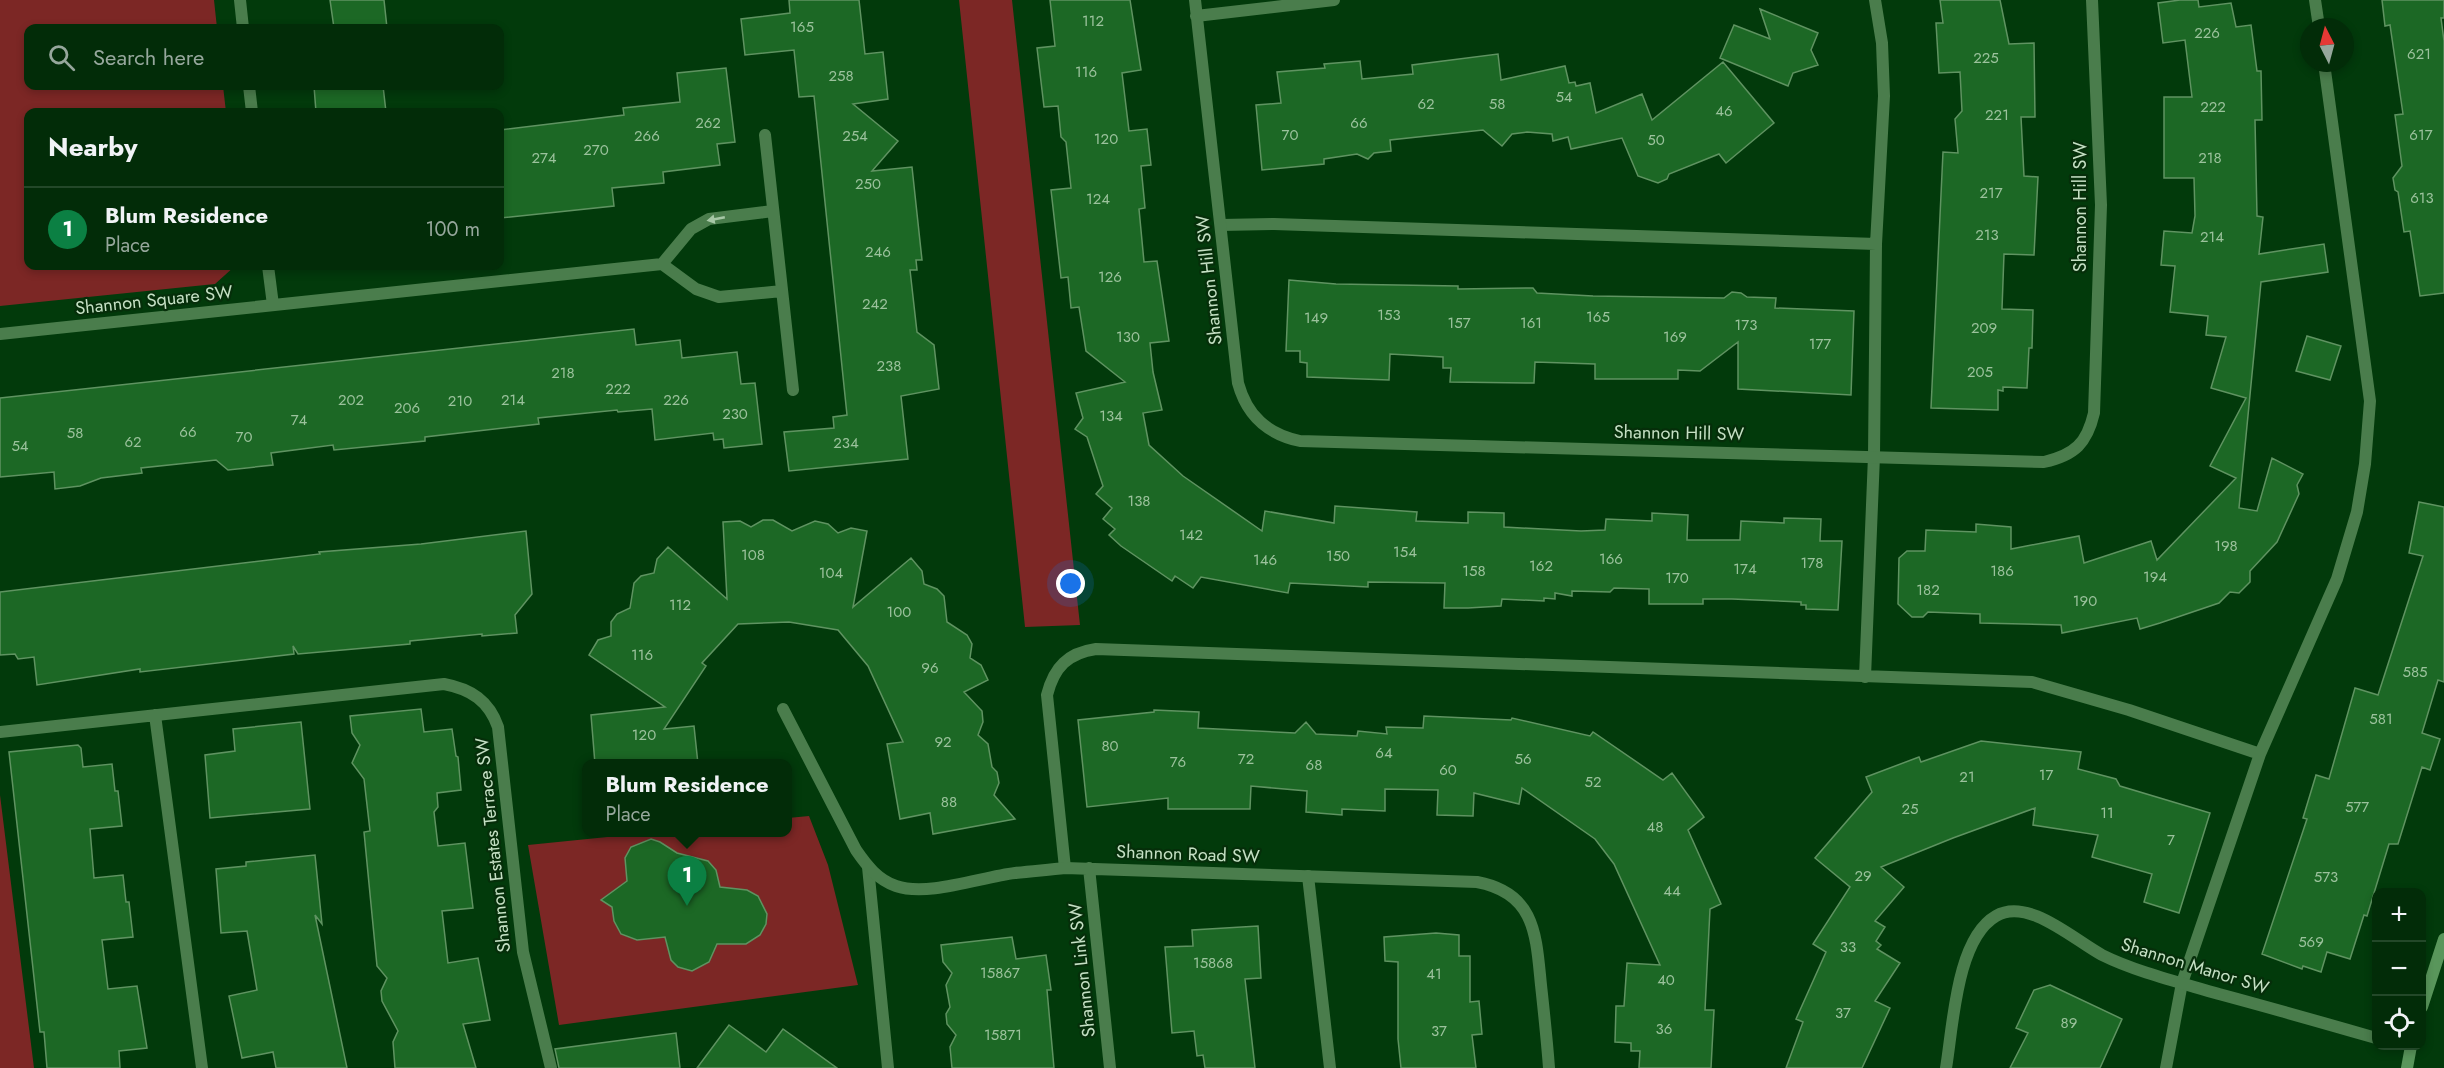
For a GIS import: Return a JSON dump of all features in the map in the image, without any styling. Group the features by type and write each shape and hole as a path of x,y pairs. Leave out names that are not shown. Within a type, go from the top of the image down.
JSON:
{"street":[{"path":"240,0 243,24"},
{"name":"Shannon Hill SW","path":"1195,0 1238,383 1242,397 1259,422 1285,438 1324,442 2044,462 2062,458 2078,446 2089,433 2094,413 2101,205 2092,0"},
{"path":"1196,16 1334,0"},
{"path":"1865,676 1874,456 1876,244 1884,96 1882,43 1875,0"},
{"path":"2315,0 2318,18"},
{"path":"2166,1068 2182,983 2260,754 2337,579 2357,512 2365,464 2370,401 2325,72"},
{"path":"249,90 252,108"},
{"path":"765,135 793,390"},
{"path":"773,211 709,219 691,229 662,264 696,289 719,297 782,291"},
{"path":"1221,225 1285,225 1876,244"},
{"name":"Shannon Square SW","path":"0,334 662,264"},
{"path":"269,270 273,305"},
{"path":"1065,868 1047,695 1051,679 1058,668 1068,658 1082,651 1108,650 2032,682 2049,685 2260,754"},
{"name":"Shannon Estates Terrace SW","path":"0,732 444,684 470,691 482,699 492,711 498,728 523,952 551,1068"},
{"name":"Shannon Road SW","path":"783,709 856,850 868,867 884,881 907,889 1065,868 1477,882 1490,885 1513,897 1530,920 1535,934 1550,1068"},
{"path":"155,715 202,1068"},
{"path":"868,867 888,1068"},
{"name":"Shannon Link SW","path":"1089,868 1110,1068"},
{"path":"1308,876 1330,1068"},
{"name":"Shannon Manor SW","path":"1946,1068 1963,968 1972,944 1982,927 1997,916 2012,911 2042,918 2103,955 2182,983 2372,1037"},
{"path":"2425,996 2444,939"},
{"path":"2407,1068 2408,1050"}],"shaded area":[{"path":"0,0 214,0 217,24 24,24 24,90 223,90 226,108 24,108 24,270 231,270 215,284 0,306"},
{"path":"959,0 1012,0 1080,625 1025,627"},
{"path":"0,795 34,1068 0,1068"},
{"path":"809,816 828,865 858,985 559,1025 528,845 607,837 792,837 792,818"}],"building":[{"path":"330,0 384,0 387,24 333,24"},
{"path":"789,0 859,0 865,54 883,52 888,99 853,104 898,141 872,171 912,167 922,260 916,260 917,270 910,270 917,332 934,345 939,389 901,396 908,459 789,471 784,432 834,428 833,417 847,415 814,96 799,97 794,50 745,55 741,19 790,13"},
{"path":"1050,0 1130,0 1141,70 1122,73 1129,131 1147,129 1151,165 1141,166 1145,208 1139,209 1144,262 1157,261 1169,341 1150,343 1153,372 1162,410 1143,413 1149,445 1183,476 1262,531 1265,511 1334,523 1335,506 1417,512 1416,521 1468,523 1468,512 1504,513 1504,527 1581,531 1605,530 1606,519 1652,521 1652,513 1688,515 1687,540 1740,540 1741,521 1784,523 1784,518 1821,519 1820,541 1842,541 1838,610 1806,609 1806,605 1801,605 1801,602 1732,599 1703,599 1703,604 1649,604 1649,589 1614,588 1610,592 1572,591 1572,596 1555,593 1555,599 1544,598 1544,601 1502,599 1501,606 1444,608 1445,583 1368,582 1368,587 1290,583 1288,593 1201,577 1193,588 1175,576 1172,581 1121,546 1109,535 1115,529 1103,519 1112,508 1096,494 1103,486 1087,437 1075,429 1083,418 1076,393 1125,382 1086,351 1079,307 1071,308 1068,277 1061,278 1051,190 1071,188 1066,142 1061,137 1058,106 1044,107 1037,48 1055,46"},
{"path":"1940,0 2000,0 2009,44 2034,43 2035,117 2021,117 2024,176 2038,177 2034,255 2004,254 2002,309 2033,310 2032,348 2029,348 2027,388 2003,387 2003,391 1998,390 1998,410 1931,408 1943,152 1958,153 1955,119 1962,111 1960,72 1939,73 1936,23 1943,23"},
{"path":"2198,0 2199,7 2231,3 2236,27 2251,25 2257,71 2261,71 2262,120 2255,120 2257,216 2263,217 2259,254 2324,244 2328,272 2261,282 2239,508 2257,511 2272,458 2303,474 2297,485 2299,494 2277,542 2250,571 2250,582 2239,593 2230,592 2219,603 2160,623 2140,629 2137,618 2062,633 2061,625 1980,623 1980,614 1928,612 1923,617 1912,617 1898,604 1899,558 1907,551 1925,551 1926,530 1976,532 1976,524 2011,527 2011,549 2079,536 2084,563 2151,541 2157,560 2236,478 2210,466 2246,398 2211,388 2226,337 2206,335 2208,316 2170,312 2175,266 2161,265 2164,231 2192,233 2195,216 2194,178 2164,178 2164,97 2192,97 2185,40 2163,43 2158,3"},
{"path":"2382,0 2444,0 2444,18 2441,18 2444,41 2444,293 2420,296 2410,231 2404,232 2398,192 2395,190 2393,178 2402,166 2395,115 2403,114 2390,25 2385,26"},
{"path":"1760,9 1818,33 1811,50 1818,65 1793,73 1788,86 1720,58 1734,25 1770,39"},
{"path":"1498,54 1501,80 1565,66 1569,83 1575,82 1576,86 1590,83 1596,113 1642,94 1652,120 1723,62 1774,123 1726,163 1719,154 1669,174 1667,179 1658,183 1638,176 1622,138 1571,149 1568,137 1553,141 1552,134 1527,132 1512,134 1502,146 1483,130 1390,140 1391,151 1374,153 1368,159 1357,154 1324,159 1324,164 1262,170 1256,105 1281,103 1277,72 1325,68 1324,64 1360,61 1362,79 1413,74 1412,65"},
{"path":"726,68 735,142 717,144 720,165 663,172 664,183 612,188 614,206 504,218 504,130 624,115 623,108 680,102 677,73"},
{"path":"314,90 383,90 386,108 316,108"},
{"path":"1289,280 1336,284 1458,286 1458,289 1533,288 1537,293 1593,296 1724,298 1732,292 1741,293 1747,297 1776,298 1775,308 1854,311 1851,395 1738,389 1738,342 1700,371 1678,370 1678,379 1595,379 1595,364 1535,362 1534,383 1450,382 1451,368 1443,368 1443,357 1390,354 1389,380 1307,377 1307,363 1300,362 1300,351 1286,351"},
{"path":"634,329 636,345 680,340 682,358 737,352 741,384 755,383 762,444 724,448 723,439 714,440 713,433 655,440 652,409 618,412 617,410 538,418 539,424 425,437 425,441 334,450 333,445 271,453 273,465 228,470 216,460 141,468 142,473 101,478 80,486 55,489 54,472 0,477 0,398"},
{"path":"2307,336 2341,346 2330,380 2296,371"},
{"path":"2419,502 2444,507 2444,682 2438,680 2422,733 2440,739 2430,770 2422,767 2398,844 2389,844 2376,888 2372,888 2372,900 2367,916 2364,915 2350,959 2327,952 2321,972 2303,966 2302,969 2262,954 2307,819 2303,818 2316,775 2329,779 2355,688 2378,695 2423,556 2409,553"},
{"path":"763,520 773,520 792,531 815,521 828,524 838,533 851,528 867,531 853,607 911,558 922,571 924,584 937,589 944,596 947,622 967,635 972,644 970,658 981,665 988,680 964,692 982,711 983,722 978,735 988,744 992,767 997,772 999,783 994,795 1015,819 933,834 930,813 900,819 887,744 903,742 868,666 838,630 789,622 738,624 702,663 706,666 664,729 694,726 697,759 595,759 591,715 665,707 589,655 598,640 611,636 611,622 617,614 630,608 634,583 641,576 654,573 657,559 668,547 727,599 723,522 740,521 751,527"},
{"path":"526,531 532,594 515,615 517,633 482,636 482,634 410,641 410,644 298,654 293,646 294,654 140,672 140,669 37,685 34,657 18,659 15,654 0,655 0,592 320,554 319,552 421,544"},
{"path":"421,709 424,732 452,729 458,757 461,790 437,793 438,807 434,812 438,846 465,843 473,908 442,911 448,963 478,958 490,1020 463,1024 476,1068 395,1068 393,1042 398,1031 382,1001 381,991 387,978 377,966 364,832 370,831 364,779 352,763 360,745 352,733 350,716"},
{"path":"1154,710 1199,712 1198,728 1295,733 1306,722 1316,734 1357,736 1358,731 1387,734 1386,727 1423,728 1424,716 1511,720 1512,718 1590,736 1593,732 1663,780 1672,773 1704,817 1688,830 1721,904 1710,909 1705,1010 1714,1010 1711,1068 1639,1068 1640,1051 1631,1051 1631,1043 1615,1042 1616,1006 1624,1006 1627,963 1660,965 1614,864 1595,839 1522,788 1519,804 1474,793 1473,816 1437,815 1438,790 1385,789 1385,811 1342,809 1342,815 1306,812 1307,791 1251,786 1250,809 1168,809 1168,798 1087,807 1078,720 1154,712"},
{"path":"301,722 310,809 210,818 205,755 235,751 233,729"},
{"path":"1981,741 2081,752 2078,769 2116,779 2120,786 2210,813 2179,913 2144,902 2152,874 2092,857 2098,835 2033,825 2035,808 1953,838 1881,867 1904,887 1875,921 1885,927 1876,941 1881,945 1877,949 1900,963 1875,1001 1890,1008 1862,1068 1786,1068 1803,1022 1796,1019 1826,952 1813,944 1850,887 1815,858 1872,792 1866,777 1919,757 1921,762"},
{"path":"78,745 81,748 83,767 112,764 115,791 118,791 122,826 90,829 94,878 123,875 126,902 129,902 133,937 102,940 108,989 137,986 147,1048 119,1051 120,1068 47,1068 44,1032 40,1032 9,752"},
{"path":"651,839 677,853 708,861 716,870 720,887 747,890 758,896 767,914 766,924 760,935 746,944 717,944 709,962 692,971 678,967 671,960 665,937 637,940 621,934 614,921 612,907 601,900 627,881 625,858 631,847"},
{"path":"315,855 322,924 315,915 347,1068 276,1068 273,1052 242,1058 229,996 257,990 247,931 221,933 216,869 246,866 246,862"},
{"path":"1258,926 1261,978 1245,979 1255,1068 1205,1068 1203,1055 1197,1056 1194,1031 1172,1033 1165,947 1193,946 1192,930"},
{"path":"1436,933 1459,935 1459,956 1470,956 1470,1002 1479,1001 1482,1034 1472,1035 1476,1068 1401,1068 1398,1039 1398,962 1385,961 1384,937"},
{"path":"1012,937 1016,959 1046,955 1051,990 1047,990 1054,1068 952,1068 950,1047 956,1035 947,1024 946,1014 950,1007 946,985 952,973 943,962 941,945"},
{"path":"2050,985 2122,1019 2100,1068 2010,1068 2028,1033 2016,1028 2034,990"},
{"path":"729,1025 766,1052 783,1029 837,1068 697,1068"},
{"path":"676,1033 680,1068 559,1068 555,1049"}],"place":[{"name":"Blum Residence","path":"687,906"}]}
